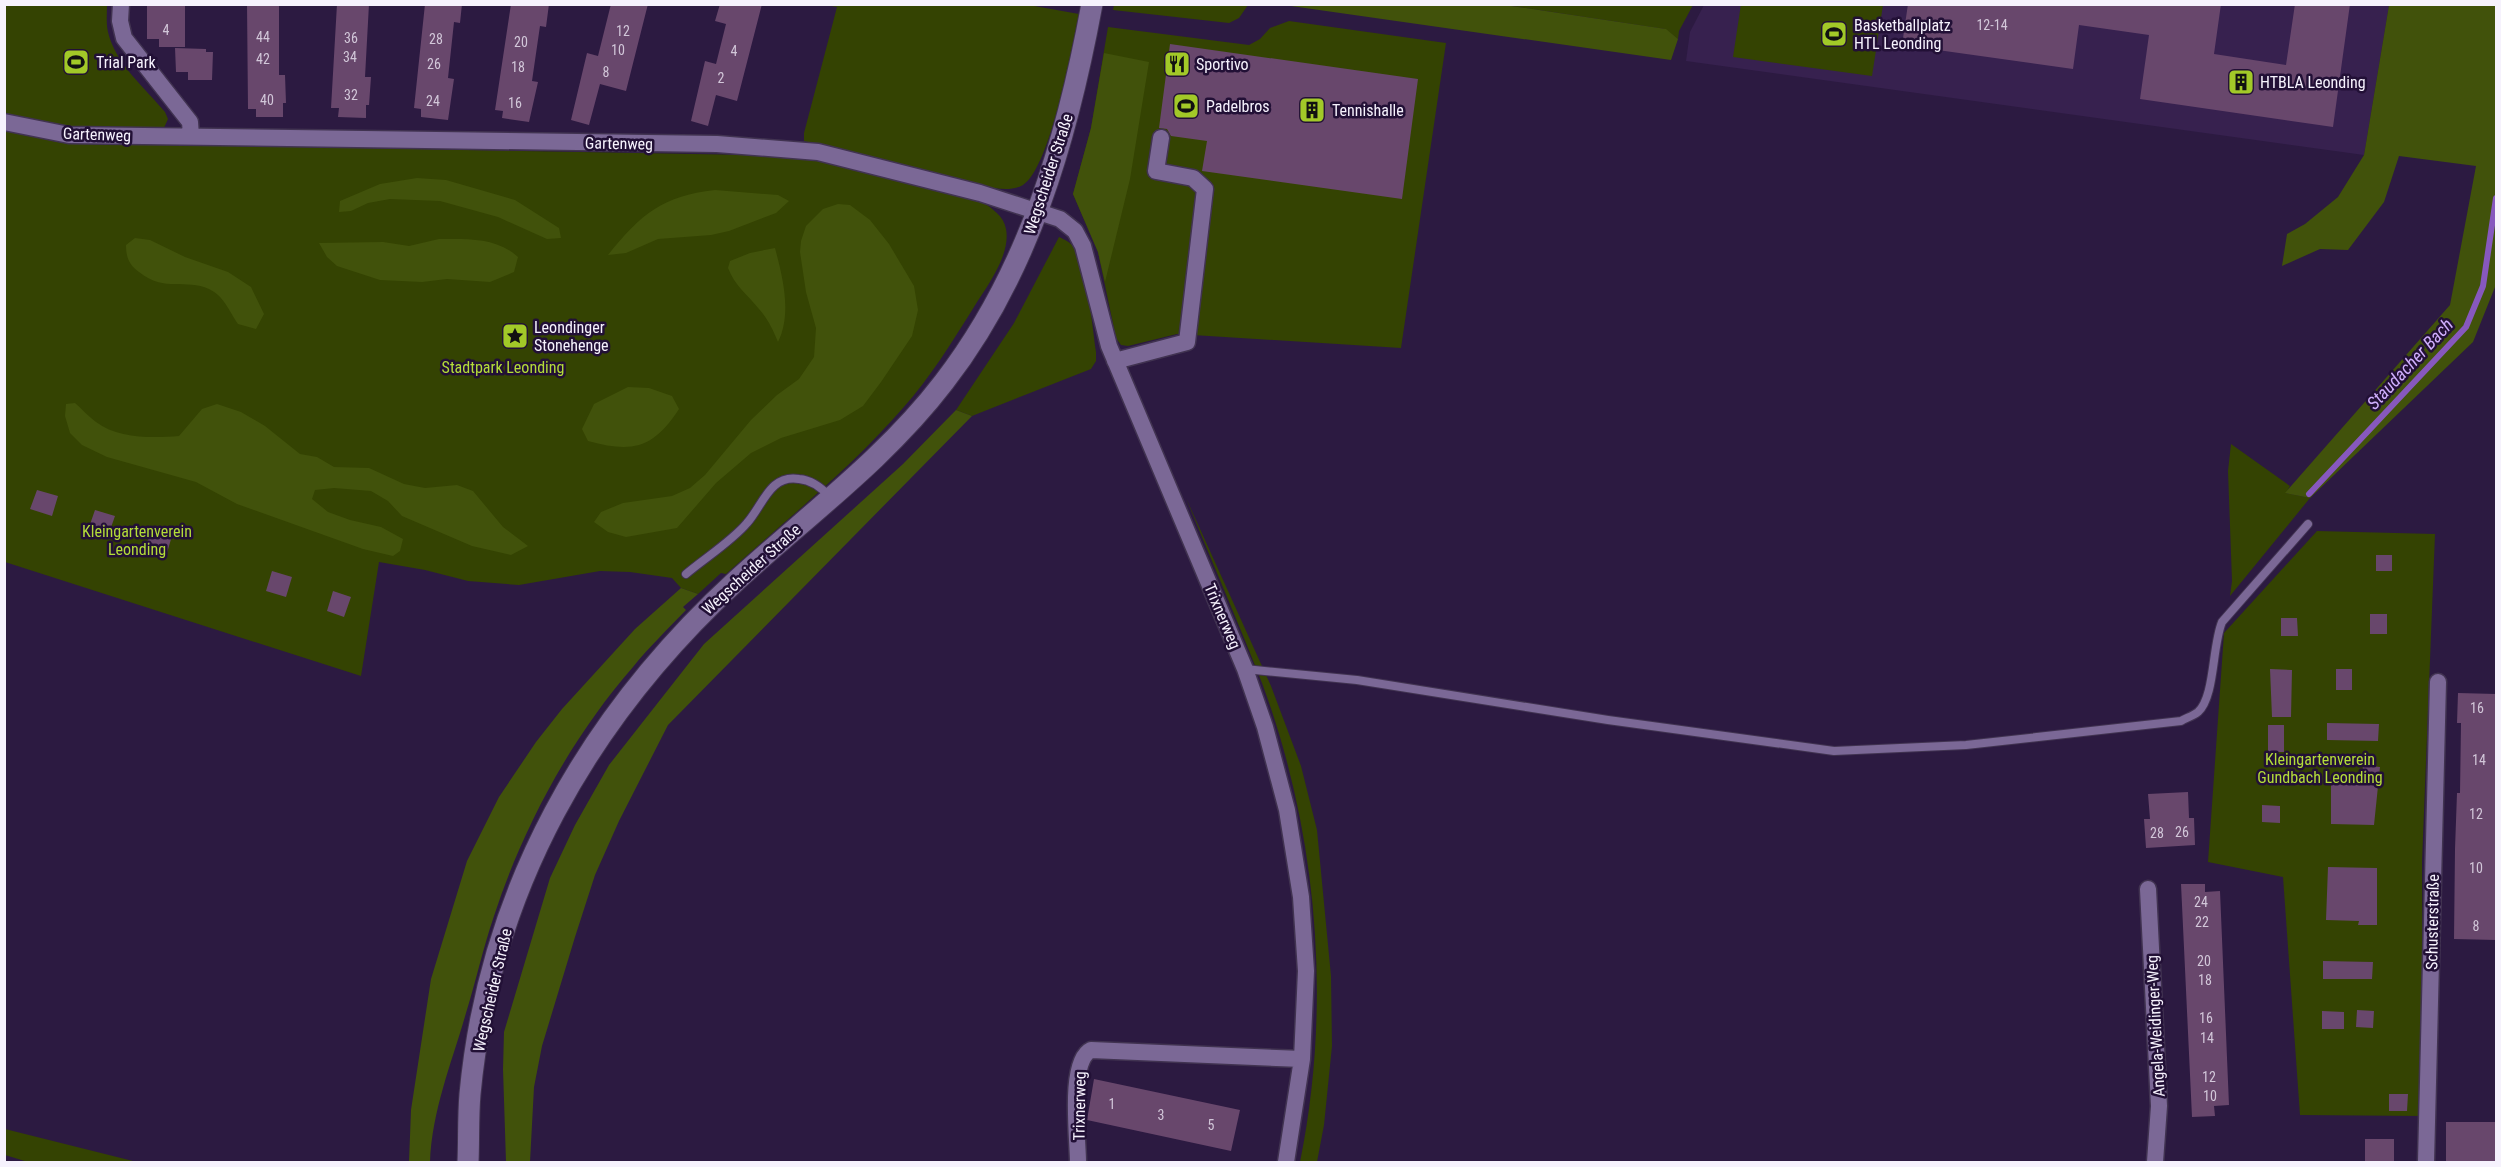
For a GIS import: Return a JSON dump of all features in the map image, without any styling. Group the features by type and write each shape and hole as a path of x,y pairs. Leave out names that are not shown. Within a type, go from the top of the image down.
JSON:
{"street":[{"path":"121,4 120,21 124,38 190,122 191,136"},
{"name":"Wegscheider Straße","path":"468,1162 470,1095 482,1019 493,971 525,876 569,785 609,722 679,636 736,580 868,464 911,422 944,382 979,332 1020,257 1038,211 1068,120 1092,4"},
{"name":"Gartenweg","path":"4,122 69,135 717,144 789,148 857,160 1038,211"},
{"path":"1115,361 1186,342 1205,189 1193,178 1156,171 1161,138"},
{"name":"Trixnerweg","path":"1038,211 1063,221 1075,231 1083,246 1096,291 1102,325 1115,361 1245,669 1279,778 1295,856 1306,971 1302,1059 1286,1162"},
{"name":"Schusterstraße","path":"2426,1162 2438,682"},
{"name":"Angela-Weidinger-Weg","path":"2148,889 2159,1106 2155,1162"},
{"name":"Trixnerweg","path":"1078,1162 1077,1081 1082,1057 1091,1050 1302,1059"}],"lane":[{"path":"686,574 746,524 775,483 789,477 807,480 831,497"},
{"path":"1245,669 1358,680 1608,720 1834,751 1966,745 2181,721 2198,712 2208,698 2216,637 2222,622 2308,524"}],"shaded area":[{"path":"1704,5 2389,5 2364,155 1686,61 1690,32"}],"green space":[{"path":"1023,4 1079,14 1051,132 1033,174 1023,185 1008,189 982,186 804,141 804,133 837,7 826,5"},
{"path":"1114,4 1248,5 1239,18 1229,23 1113,10"},
{"name":"Basketballplatz HTL Leonding","path":"1741,4 1883,5 1872,76 1733,57"},
{"name":"Trial Park","path":"4,5 107,5 107,29 112,43 124,65 165,112 168,119 163,130 49,127 5,113"},
{"path":"1284,5 1505,5 1666,29 1678,39 1671,60"},
{"path":"1505,5 1693,5 1679,31 1678,39 1665,29"},
{"path":"2389,5 2496,5 2495,287 2473,342 2310,498 2285,493 2450,305 2476,166 2399,156 2384,202 2348,250 2320,249 2282,266 2287,234 2305,224 2338,197 2364,155"},
{"path":"1289,21 1446,43 1401,348 1177,334 1128,346 1121,345 1116,338 1098,252 1073,194 1091,128 1108,27 1249,45 1260,39 1270,28"},
{"path":"1104,53 1149,62 1130,179 1105,282 1098,252 1073,194 1091,128"},
{"name":"Stadtpark Leonding","path":"5,131 62,143 805,156 983,202 1003,220 1007,239 1002,260 991,280 940,359 903,408 817,494 726,574 721,573 698,594 681,588 672,578 630,572 600,571 519,585 468,581 379,562 361,676 5,562"},
{"path":"417,178 446,180 515,200 559,228 561,238 547,239 498,217 440,201 390,199 368,203 351,211 339,212 340,201 380,184"},
{"path":"715,190 778,195 789,201 776,213 729,231 711,235 658,239 626,253 608,255 631,228 654,209 681,197"},
{"path":"838,204 850,205 870,220 889,244 914,286 918,310 912,336 863,406 840,420 781,438 751,453 716,483 677,528 626,537 608,532 594,522 601,512 623,503 672,496 690,488 705,475 751,420 777,395 799,379 814,357 816,328 806,292 800,252 801,241 806,226 823,209"},
{"path":"1059,237 1073,246 1083,269 1096,361 1091,369 972,416 956,410 1014,323"},
{"path":"135,238 150,240 185,257 228,272 251,287 264,314 256,329 238,324 222,300 209,289 158,282 139,272 130,264 126,249 126,245"},
{"path":"439,239 481,240 500,246 518,257 514,272 490,282 447,279 422,282 380,280 337,266 327,257 319,243 383,242 409,246"},
{"path":"775,248 785,296 785,320 778,342 765,317 738,285 728,268 730,261 750,253"},
{"path":"628,387 649,388 672,396 679,409 660,433 640,445 617,447 588,441 582,429 594,404"},
{"path":"75,403 105,428 136,436 158,437 179,436 202,409 217,404 241,412 265,426 300,454 317,457 334,467 369,468 404,484 425,488 457,485 473,491 503,527 528,546 511,555 472,546 402,516 388,501 371,491 334,488 315,490 312,499 328,512 381,527 403,539 400,551 393,556 363,549 237,504 196,482 107,457 82,445 70,433 65,416 66,404"},
{"path":"956,410 972,416 668,725 619,821 595,875 575,937 542,1046 534,1087 530,1162 506,1162 504,1032 550,878 575,825 609,765 704,644 903,464"},
{"path":"2231,444 2290,486 2286,493 2310,498 2230,596 2232,581 2228,471"},
{"path":"1186,498 1271,686 1301,766 1317,830 1331,976 1332,1046 1324,1125 1317,1162 1300,1162 1310,1103 1317,981 1314,920 1307,860 1296,799 1281,740 1262,683"},
{"name":"Kleingartenverein Gundbach Leonding","path":"2317,531 2435,534 2422,862 2423,1116 2300,1115 2283,877 2208,862 2224,633"},
{"path":"681,588 698,594 683,607 686,610 610,694 569,754 534,817 490,928 434,1124 430,1162 409,1162 411,1110 431,979 467,861 499,797 536,742 562,709 635,629"},
{"path":"5,1129 137,1162 28,1162 5,1155"}],"building":[{"path":"147,4 185,4 185,47 159,47 159,39 147,39"},
{"path":"247,4 279,4 279,75 285,75 286,103 283,103 283,117 256,117 256,109 248,109"},
{"path":"337,4 369,4 365,77 371,77 366,118 338,117 339,108 331,108"},
{"path":"425,4 462,4 460,23 454,22 448,78 454,79 448,120 421,117 421,109 414,108"},
{"path":"511,4 549,4 546,27 540,26 532,81 538,82 529,122 502,118 503,111 495,110"},
{"path":"611,4 648,4 626,91 600,84 589,125 571,120 587,53 598,56"},
{"path":"720,4 762,4 737,101 716,95 708,126 691,121 705,61 716,64 726,24 715,21"},
{"name":"HTBLA Leonding","path":"1908,4 2221,4 2214,54 2286,65 2295,4 2350,4 2333,127 2140,99 2149,35 2079,25 2073,69 1902,45"},
{"name":"Tennishalle","path":"1170,44 1418,79 1402,199 1202,171 1207,141 1171,136 1167,129 1159,128"},
{"path":"175,48 206,49 206,52 213,52 212,80 188,80 188,72 176,72"},
{"path":"37,490 58,496 52,516 30,509"},
{"path":"95,510 115,516 108,536 88,530"},
{"path":"151,530 172,536 166,556 145,549"},
{"path":"2376,555 2392,555 2392,571 2376,571"},
{"path":"272,571 292,577 286,597 266,591"},
{"path":"333,591 351,597 344,617 327,611"},
{"path":"2370,614 2387,614 2387,634 2370,634"},
{"path":"2281,618 2297,618 2298,636 2281,636"},
{"path":"2270,669 2292,670 2291,717 2272,717"},
{"path":"2336,669 2352,669 2352,690 2336,690"},
{"path":"2458,693 2496,694 2496,940 2454,939 2457,793 2460,793 2461,723 2457,723"},
{"path":"2327,723 2379,724 2378,741 2327,740"},
{"path":"2268,725 2284,725 2284,752 2268,752"},
{"path":"2363,765 2380,767 2374,825 2331,824 2331,777 2362,777"},
{"path":"2188,792 2189,818 2194,818 2195,845 2146,848 2144,819 2150,819 2148,794"},
{"path":"2262,805 2280,806 2280,823 2262,822"},
{"path":"2328,867 2377,868 2377,925 2358,925 2359,921 2326,920"},
{"path":"2181,884 2205,884 2205,892 2220,891 2229,1105 2214,1106 2215,1116 2192,1117"},
{"path":"2323,961 2373,962 2372,979 2323,979"},
{"path":"2357,1010 2374,1011 2373,1028 2356,1027"},
{"path":"2322,1011 2344,1012 2344,1029 2322,1029"},
{"path":"1094,1079 1240,1110 1231,1151 1087,1120"},
{"path":"2389,1094 2408,1094 2407,1111 2389,1111"},
{"path":"2446,1122 2496,1122 2496,1162 2446,1162"},
{"path":"2365,1139 2394,1139 2394,1162 2365,1162"}],"waterway":[{"name":"Staudacher Bach","path":"2309,494 2466,327 2483,286 2496,198"}],"place":[{"name":"Basketballplatz HTL Leonding","path":"1834,34"},
{"name":"Trial Park","path":"76,62"},
{"name":"Sportivo","path":"1177,64"},
{"name":"HTBLA Leonding","path":"2241,82"},
{"name":"Padelbros","path":"1186,106"},
{"name":"Tennishalle","path":"1312,110"},
{"name":"Leondinger Stonehenge","path":"515,336"}],"park label":[{"name":"Kleingartenverein Leonding","path":"137,540"}]}
